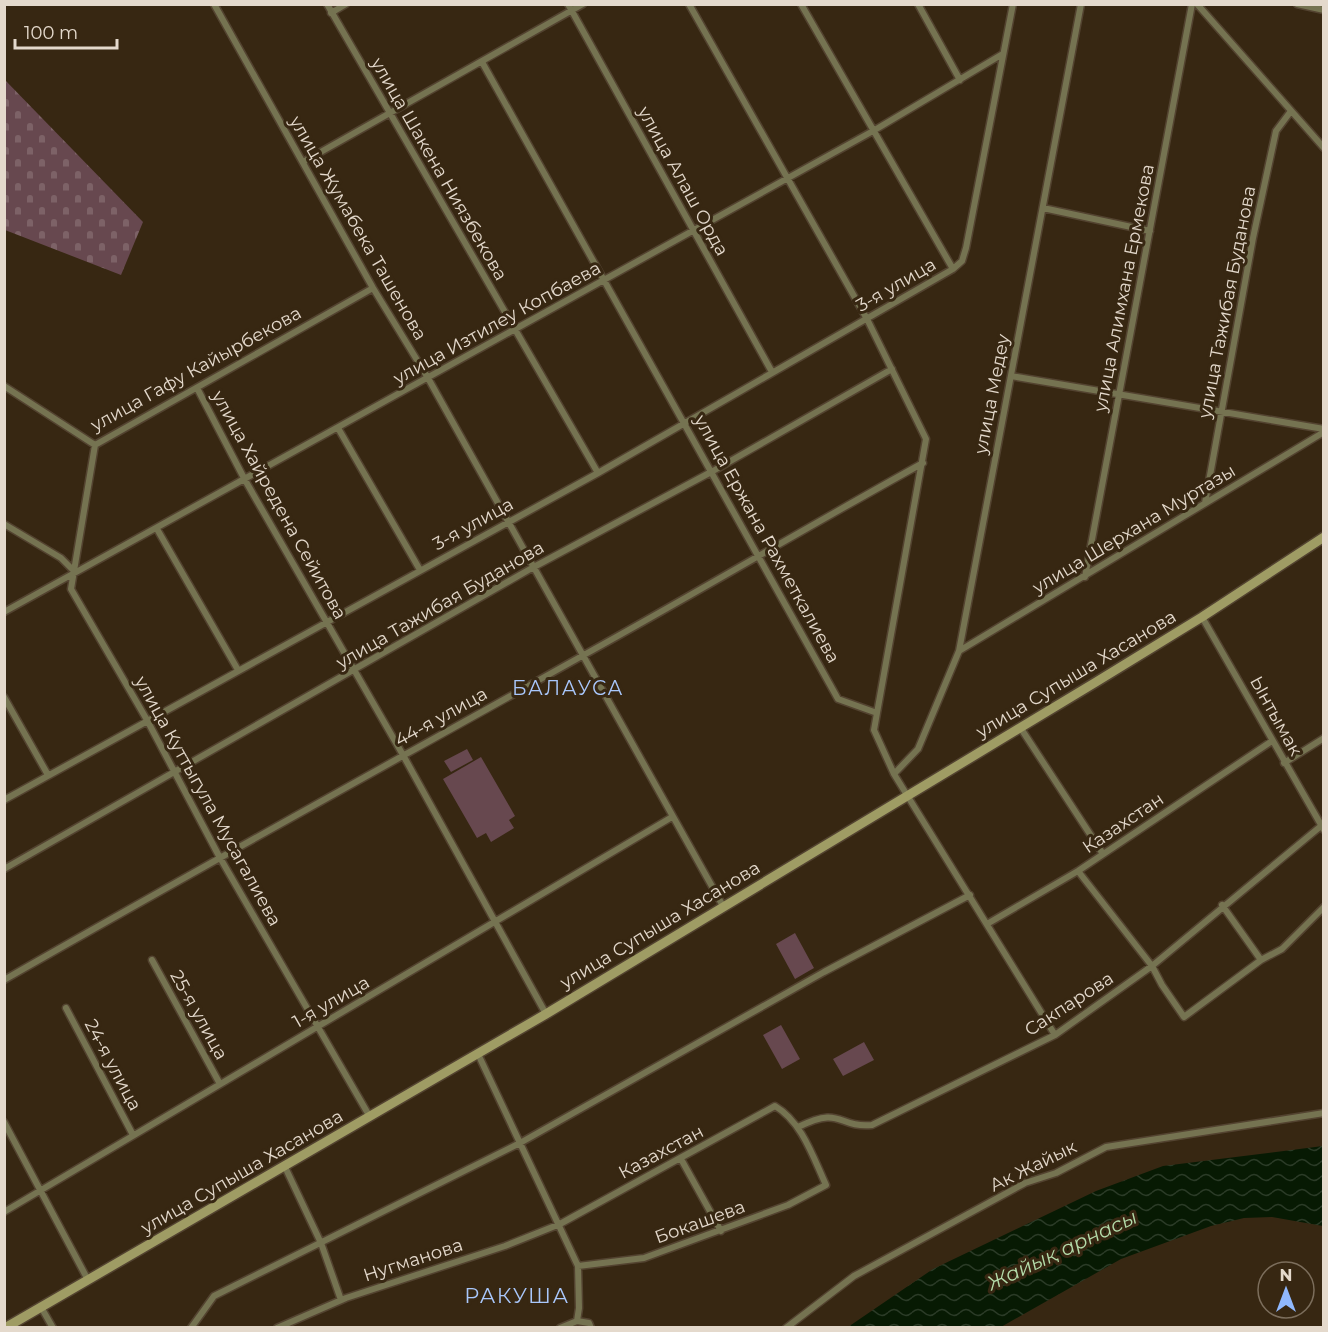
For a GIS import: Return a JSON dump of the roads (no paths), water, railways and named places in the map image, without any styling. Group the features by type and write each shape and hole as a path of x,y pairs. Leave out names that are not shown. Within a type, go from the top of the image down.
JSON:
{"street":[{"name":"улица Жумабека Ташенова","path":"214,4 373,288 428,378 532,568 584,655 723,906"},
{"name":"улица Шакена Ниязбекова","path":"327,4 598,473"},
{"path":"331,13 346,4"},
{"path":"303,162 482,62 570,8 583,4"},
{"path":"689,4 867,319 926,439 874,730 894,774 1055,1035"},
{"path":"801,4 953,269 962,261 966,248 1012,4"},
{"path":"918,4 960,80"},
{"name":"улица Медеу","path":"894,774 918,748 959,651 1081,4"},
{"name":"улица Алимхана Ермекова","path":"1084,577 1192,4"},
{"path":"1197,4 1323,148"},
{"path":"1297,4 1323,10"},
{"name":"улица Алаш Орда","path":"570,8 772,372"},
{"name":"улица Изтилеу Копбаева","path":"4,612 74,571 157,529 873,130 1001,55"},
{"name":"улица Ержана Рахметкалиева","path":"482,62 606,279 838,699 877,713"},
{"name":"улица Тажибая Буданова","path":"1205,503 1253,238 1276,130 1291,111"},
{"path":"1043,207 1150,231"},
{"name":"3-я улица","path":"4,800 598,473 953,269"},
{"name":"улица Гафу Кайырбекова","path":"4,386 95,445 373,288"},
{"name":"улица Тажибая Буданова","path":"4,869 355,671 532,568 713,471 892,369"},
{"path":"1011,376 1119,397 1323,430"},
{"name":"улица Хайредена Сейитова","path":"197,388 245,480 403,754 546,1014"},
{"path":"339,428 420,570"},
{"name":"улица Шерхана Муртазы","path":"959,651 1323,430"},
{"name":"улица Куттыгула Мусагалиева","path":"95,445 71,589 147,720 219,856 370,1117"},
{"name":"44-я улица","path":"4,980 219,856 584,655 758,554 923,463"},
{"path":"4,524 61,558 74,571"},
{"path":"157,529 238,670"},
{"name":"улица Супыша Хасанова","path":"5,1328 546,1014 1203,616 1323,537"},
{"name":"Ынтымак","path":"1203,616 1322,828"},
{"path":"4,697 48,775"},
{"path":"1020,728 1103,854"},
{"path":"1284,763 1323,738"},
{"name":"Казахстан","path":"987,924 1078,871 1272,741"},
{"name":"1-я улица","path":"4,1212 672,817"},
{"name":"Сакпарова","path":"798,1127 819,1117 833,1115 863,1126 872,1125 1055,1035 1152,966 1222,905 1322,828"},
{"path":"1078,871 1152,966 1162,986 1184,1017 1261,960 1282,949 1323,907"},
{"path":"191,1328 214,1296 520,1143 824,972 970,895"},
{"path":"1222,905 1261,960"},
{"name":"25-я улица","path":"152,960 220,1084"},
{"name":"24-я улица","path":"66,1008 133,1136"},
{"path":"478,1054 578,1266 577,1321"},
{"name":"Казахстан","path":"560,1224 775,1106 785,1112 798,1127"},
{"name":"Ак Жайык","path":"786,1328 854,1276 1025,1184 1056,1173 1106,1146 1323,1113"},
{"path":"4,1122 42,1189 88,1280"},
{"name":"Бокашева","path":"578,1266 644,1258 788,1205 826,1185 798,1127"},
{"path":"681,1159 721,1231"},
{"path":"285,1167 321,1243 341,1300"},
{"name":"Нугманова","path":"277,1328 341,1300 505,1246 560,1224"},
{"path":"41,1306 52,1328"},
{"path":"560,1328 577,1321 589,1323 591,1328"}],"water":[{"name":"Жайық арнасы","path":"1323,1146 1323,1226 1272,1217 1244,1218 1211,1226 1121,1259 1001,1327 848,1327 933,1269 1096,1191 1163,1166"}],"district":[{"name":"БАЛАУСА","path":"568,688"},
{"name":"РАКУША","path":"517,1295"}]}
